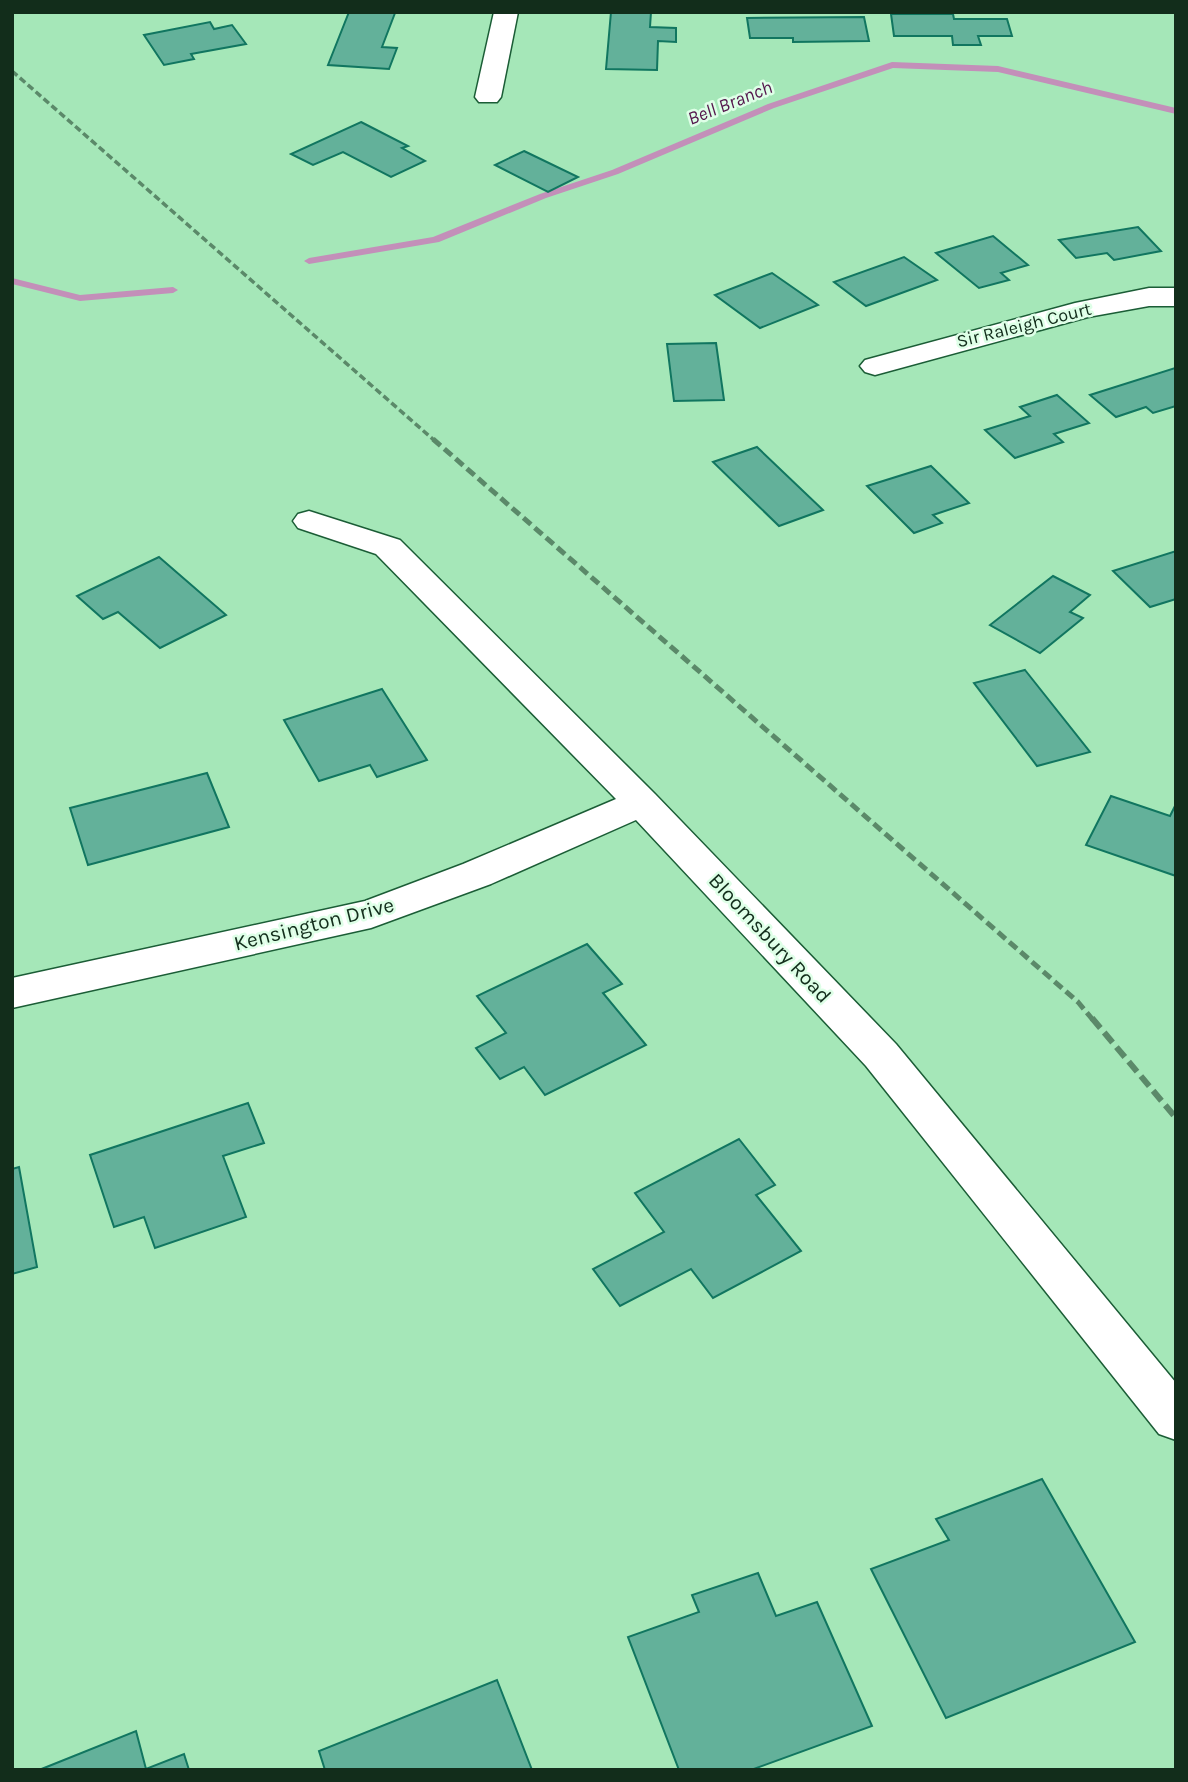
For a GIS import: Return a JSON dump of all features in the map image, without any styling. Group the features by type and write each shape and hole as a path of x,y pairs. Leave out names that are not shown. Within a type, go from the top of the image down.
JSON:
{"street":[{"path":"488,97 506,12"},
{"name":"Sir Raleigh Court","path":"875,366 1085,309 1149,297 1176,297"},
{"name":"Bloomsbury Road","path":"309,521 388,547 642,803 881,1055 1176,1419"},
{"name":"Kensington Drive","path":"12,993 372,914 477,874 642,803"}],"building":[{"path":"349,12 395,13 382,47 397,48 389,69 328,65"},
{"path":"611,12 651,12 650,27 676,28 676,42 658,41 657,70 606,69"},
{"path":"891,14 953,14 954,19 1007,19 1012,36 978,36 981,45 953,45 952,36 894,36"},
{"path":"864,17 869,41 793,42 793,38 750,38 747,18"},
{"path":"210,22 214,29 232,25 246,44 191,54 194,59 164,65 144,35"},
{"path":"361,122 408,146 402,148 425,161 391,177 343,152 313,165 291,154"},
{"path":"524,151 578,177 548,192 495,165"},
{"path":"1138,227 1161,251 1114,260 1107,253 1076,258 1059,240"},
{"path":"993,236 1028,265 1001,273 1009,280 979,288 936,253"},
{"path":"904,257 937,280 866,306 834,282"},
{"path":"772,273 818,305 760,328 715,295"},
{"path":"716,343 724,400 674,401 667,344"},
{"path":"1175,368 1176,406 1153,413 1146,407 1116,417 1090,395"},
{"path":"1057,395 1089,423 1054,434 1063,442 1015,458 985,430 1030,416 1020,407"},
{"path":"757,447 823,510 779,526 713,462"},
{"path":"931,466 969,503 933,515 942,523 914,533 867,486"},
{"path":"1176,551 1176,599 1150,607 1113,571"},
{"path":"159,557 226,615 160,648 118,612 103,619 77,596"},
{"path":"1053,576 1090,595 1070,612 1083,618 1040,653 990,625"},
{"path":"1025,670 1090,752 1037,766 974,683"},
{"path":"382,689 427,760 377,777 370,765 319,781 284,720"},
{"path":"207,773 229,827 88,865 70,808"},
{"path":"1111,796 1170,816 1176,804 1176,876 1086,845"},
{"path":"587,944 622,984 603,993 646,1045 545,1095 524,1067 500,1079 476,1048 506,1033 477,996"},
{"path":"248,1103 264,1143 223,1156 246,1217 155,1248 144,1217 114,1227 90,1155"},
{"path":"739,1139 775,1185 756,1195 801,1251 713,1298 691,1269 620,1306 593,1269 664,1232 635,1193"},
{"path":"19,1167 37,1267 12,1274 12,1169"},
{"path":"1042,1479 1135,1642 946,1718 871,1569 949,1540 936,1519"},
{"path":"758,1573 776,1616 817,1602 872,1726 751,1770 679,1770 628,1637 699,1612 692,1595"},
{"path":"497,1680 532,1770 325,1770 319,1751"},
{"path":"136,1731 146,1769 184,1754 189,1770 39,1770"}],"waterway":[{"name":"Bell Branch","path":"309,261 435,240 543,196 615,172 771,106 892,65 998,69 1176,111"},
{"name":"Bell Branch","path":"12,281 80,298 173,290"}],"railway":[{"path":"12,71 435,441"},
{"path":"433,439 1078,1002 1093,1020"},
{"path":"1092,1018 1176,1118"}]}
